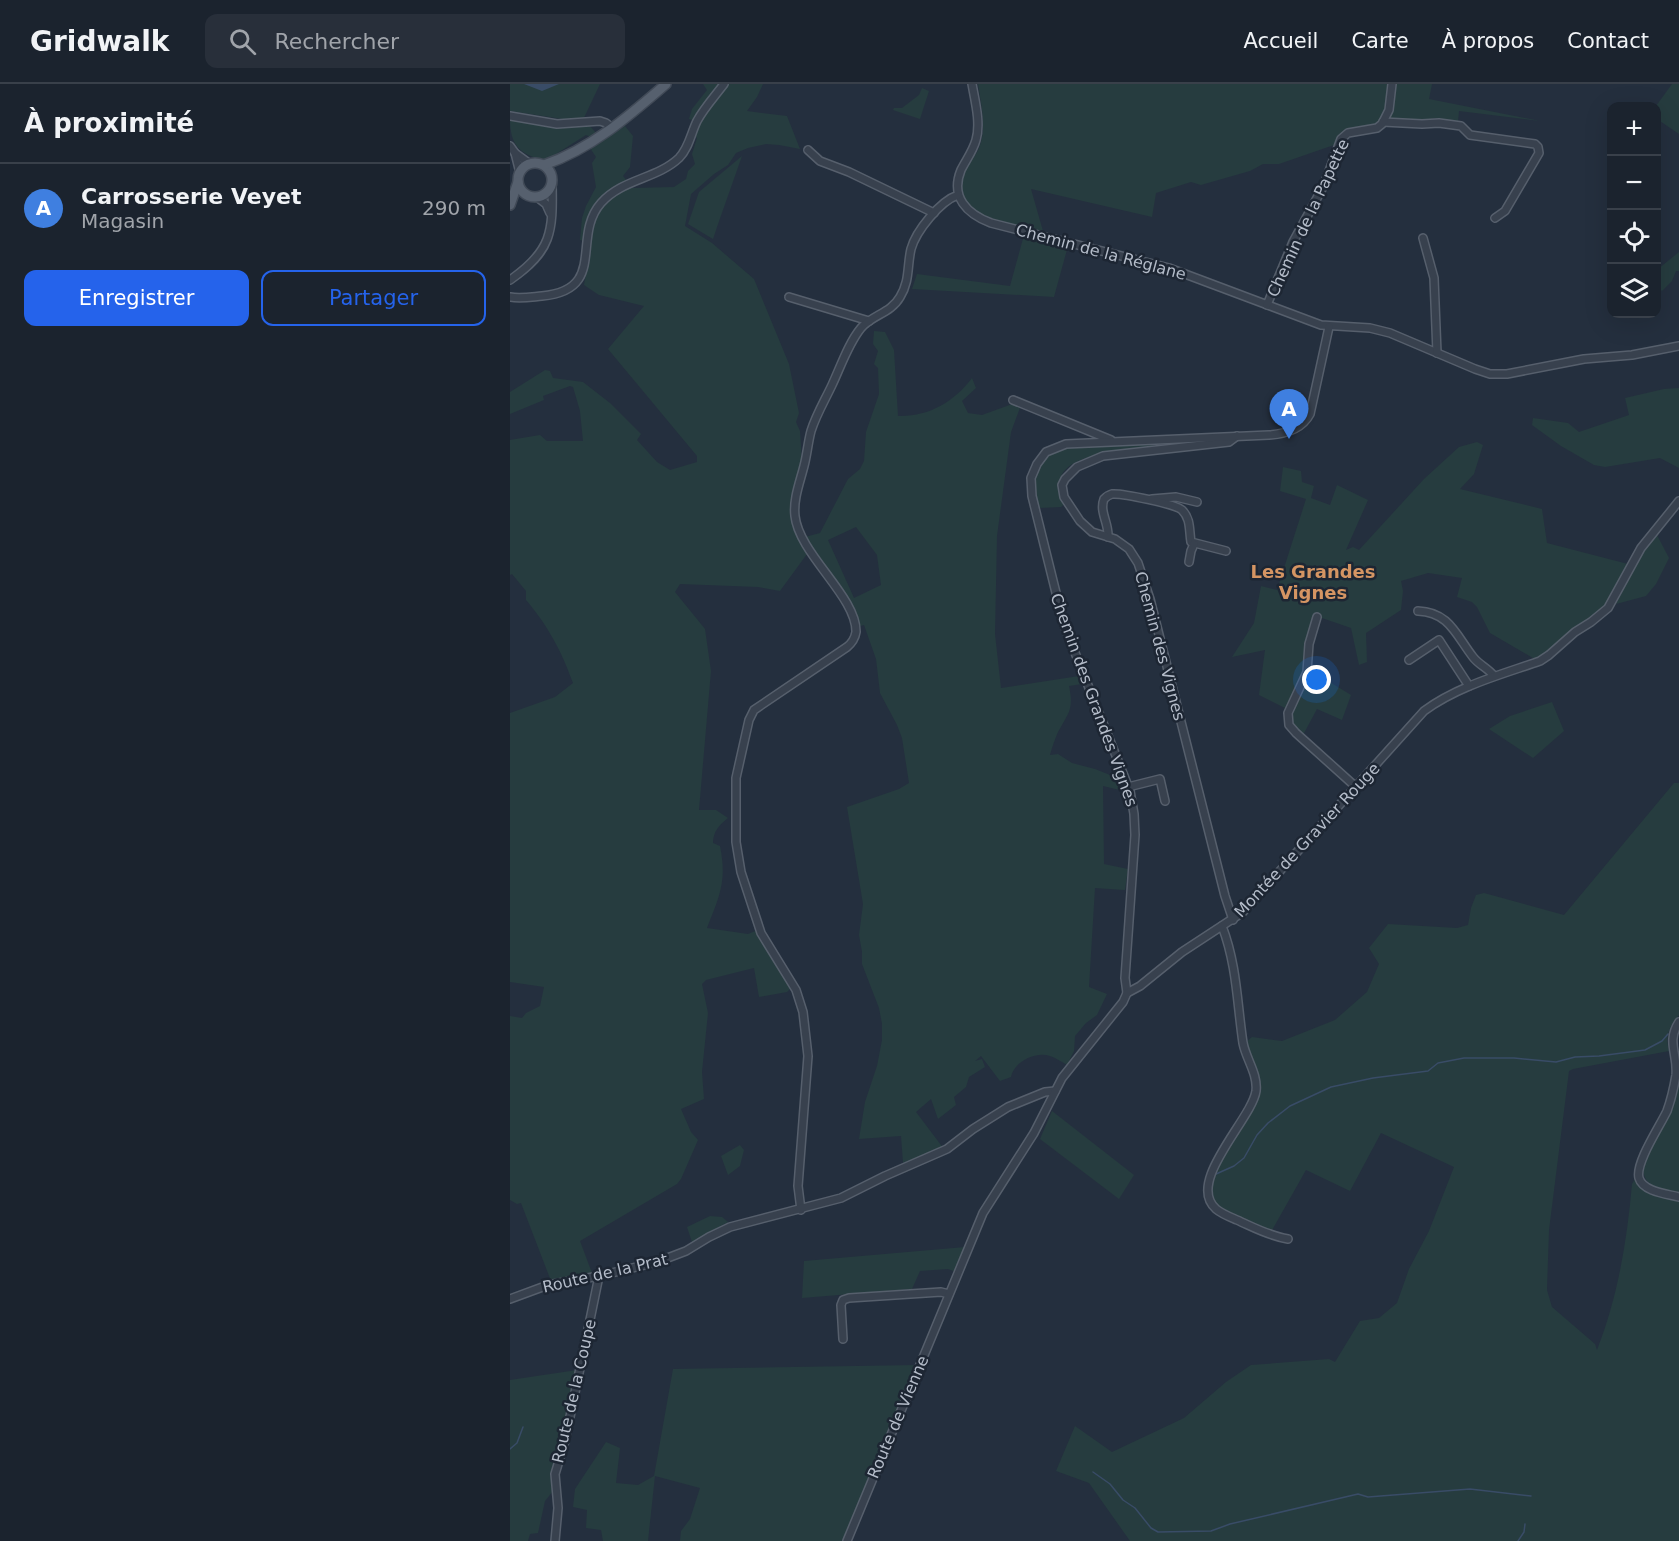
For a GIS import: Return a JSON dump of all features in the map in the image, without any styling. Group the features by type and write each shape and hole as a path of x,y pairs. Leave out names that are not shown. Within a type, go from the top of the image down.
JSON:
{"main road":[{"path":"510,206 519,178 530,164 544,165 565,157 612,128 666,84"},
{"path":"510,206 544,195 565,157"},
{"path":"544,165 550,172 552,180"},
{"path":"519,178 520,188 533,197"}],"street":[{"path":"510,297 553,295 575,284 584,271 590,223 597,207 621,187 661,169 680,157 701,115 724,84"},
{"path":"801,1210 798,1195 807,1056 803,1012 796,990 761,933 741,872 736,842 736,787 745,733 754,710 847,647 855,635 855,624 845,603 805,544 797,527 794,513 796,496 811,431 853,339 868,321 891,308 898,300 908,280 913,244 943,203 958,195 957,184 961,170 977,137 972,84"},
{"path":"1383,122 1389,110 1392,84"},
{"path":"510,116 557,124 600,121 612,128"},
{"name":"Chemin de la Papette","path":"1267,305 1293,242 1323,187 1341,139 1348,133 1377,128 1383,122 1439,123 1461,126 1470,135 1532,143 1538,147 1539,153 1505,211 1495,218"},
{"path":"512,150 530,164"},
{"path":"512,150 519,178"},
{"path":"808,150 820,161 849,172 934,213"},
{"path":"510,280 531,265 549,237 553,218 552,180"},
{"name":"Chemin de la Réglane","path":"958,195 970,213 991,223 1152,262 1329,327 1381,330 1482,372 1499,374 1679,346"},
{"path":"533,197 546,204 553,218"},
{"path":"1423,238 1434,278 1437,353"},
{"path":"789,297 868,321"},
{"name":"Chemin des Grandes Vignes","path":"1127,993 1125,978 1135,835 1134,814 1128,787 1061,616 1031,486 1033,471 1046,452 1055,447 1076,442 1280,434 1294,430 1307,419 1312,407 1329,327"},
{"path":"1013,400 1114,441"},
{"name":"Chemin des Vignes","path":"1233,920 1150,599 1132,554 1124,544 1086,528 1064,496 1062,485 1069,473 1085,462 1103,456 1229,442 1238,436"},
{"path":"1108,537 1101,506 1106,497 1114,494 1151,499 1176,497 1197,502"},
{"path":"1151,499 1157,503 1173,505 1183,511 1190,526 1191,542 1226,551"},
{"name":"Montée de Gravier Rouge","path":"1054,1091 1123,1002 1127,993 1140,986 1182,952 1233,920 1261,893 1424,711 1469,686 1545,658 1608,608 1641,548 1679,501"},
{"path":"1189,562 1194,544"},
{"path":"1418,611 1447,621 1474,659 1494,676"},
{"path":"1317,618 1309,644 1307,672 1290,706 1287,719 1296,733 1356,786"},
{"path":"1409,660 1439,640 1469,686"},
{"path":"1128,787 1160,779 1165,801"},
{"path":"1222,927 1235,970 1244,1045 1252,1069 1256,1094 1213,1171 1209,1193 1212,1204 1219,1211 1265,1233 1287,1239"},
{"path":"1679,1022 1672,1036 1676,1070 1671,1100 1641,1163 1639,1176 1643,1185 1679,1197"},
{"name":"Route de la Prat","path":"510,1299 548,1285 642,1267 676,1256 730,1227 801,1210 850,1195 885,1176 947,1149 1008,1107 1045,1092 1054,1091"},
{"name":"Route de Vienne","path":"847,1541 983,1213 1034,1133 1054,1091"},
{"name":"Route de la Coupe","path":"555,1541 558,1515 556,1469 565,1441 599,1276"},
{"path":"843,1339 841,1305 843,1300 949,1294"}],"green space":[{"path":"510,84 600,84 582,122 510,111"},
{"path":"703,84 720,84 695,121 689,119 692,109 707,90"},
{"path":"727,84 763,84 747,111 787,116 800,149 766,144 736,153 728,165 691,194 685,226 712,243 754,279 789,364 799,413 796,422 800,431 802,462 793,500 807,554 780,591 758,587 680,584 675,592 705,629 711,671 699,810 716,810 728,818 717,829 713,839 713,843 720,846 723,869 719,897 707,928 748,934 758,930 792,987 787,992 759,997 754,968 706,980 702,984 708,1013 702,1072 704,1099 681,1109 691,1132 698,1140 681,1179 677,1184 580,1241 592,1273 551,1281 521,1203 517,1204 510,1200 510,1016 522,1018 526,1013 540,1006 544,987 510,982 510,713 555,697 573,683 553,639 526,600 526,591 512,574 510,575 510,440 540,435 547,441 583,441 580,411 573,387 570,386 543,396 544,400 510,414 510,392 545,370 550,371 553,378 583,382 610,403 641,434 637,440 657,462 670,470 697,462 697,456 608,349 644,306 599,295 584,285 594,224 602,209 617,194 601,199 596,204 592,210 585,241 580,240 582,218 596,187 592,163 596,157 590,148 625,126 633,136 630,167 623,176 633,188 674,187 686,179 688,171 695,164 692,154 697,138 694,136 707,111"},
{"path":"978,84 1432,84 1429,99 1540,121 1459,111 1458,122 1436,118 1418,122 1391,118 1380,120 1375,126 1342,133 1334,145 1279,164 1263,164 1250,171 1201,185 1191,182 1156,193 1152,217 1031,189 1043,231 1040,231 989,218 967,205 961,196 961,179 979,148 983,133"},
{"path":"1672,84 1679,84 1679,134 1661,122 1661,102 1659,102"},
{"path":"922,88 929,91 920,119 893,110 902,108 919,95"},
{"path":"510,119 558,126 590,126 596,133 591,137 586,135 545,161 518,148 512,136"},
{"path":"742,156 713,239 688,224 699,192"},
{"path":"1024,235 1068,246 1054,297 912,289 917,274 1010,286"},
{"path":"1679,252 1679,271 1676,271 1672,281 1662,291 1661,290 1661,267"},
{"path":"874,331 885,332 894,350 898,416 920,414 940,406 965,387 972,378 976,388 962,401 968,413 982,415 1015,403 1021,405 1011,432 997,536 995,634 1001,688 1079,676 1082,684 1069,686 1070,710 1058,732 1050,755 1058,754 1072,763 1120,779 1124,791 1103,786 1104,864 1128,869 1125,890 1095,888 1089,987 1107,994 1097,1015 1086,1023 1075,1036 1074,1051 1067,1065 1050,1056 1032,1056 1016,1067 1011,1077 1000,1081 981,1056 975,1061 982,1059 985,1067 969,1077 966,1087 954,1097 956,1105 938,1119 931,1099 916,1112 944,1149 903,1163 901,1136 859,1139 865,1102 877,1066 882,1040 882,1024 879,1008 862,964 859,935 863,904 847,807 899,789 909,783 902,738 880,693 876,659 864,625 857,627 805,537 820,533 848,479 860,469 864,461 866,432 879,394 878,368 874,364 878,351 873,344","holes":["856,527 877,555 881,585 854,598 828,540"]},
{"path":"1679,388 1679,468 1660,458 1605,467 1594,465 1561,446 1532,425 1533,418 1568,423 1579,432 1629,415 1625,398"},
{"path":"1477,442 1483,445 1474,474 1460,489 1542,509 1547,543 1628,564 1616,591 1604,607 1538,661 1490,633 1477,607 1472,602 1457,597 1462,578 1428,573 1401,581 1403,591 1401,610 1366,633 1367,662 1359,665 1351,628 1319,617 1313,618 1304,649 1304,671 1287,709 1259,695 1265,650 1232,657 1254,623 1261,586 1277,590 1306,499 1280,491 1283,467 1301,471 1302,482 1314,486 1311,498 1330,505 1337,485 1368,500 1346,550 1353,547 1359,550 1424,479 1459,447"},
{"path":"1162,443 1092,456 1075,463 1064,472 1059,485 1064,504 1061,507 1039,508 1035,479 1041,465 1054,452 1064,447"},
{"path":"1657,535 1669,558 1656,584 1646,596 1616,604 1639,558"},
{"path":"1310,670 1351,695 1342,720 1317,709 1303,735 1291,725 1289,716"},
{"path":"1552,702 1564,731 1533,758 1489,729 1510,716"},
{"path":"1674,783 1679,783 1679,1015 1669,1032 1667,1040 1669,1051 1569,1071 1549,1230 1547,1290 1552,1307 1595,1344 1597,1350 1611,1309 1620,1268 1632,1184 1635,1179 1648,1192 1679,1201 1679,1541 1130,1541 1089,1483 1056,1471 1075,1426 1112,1452 1184,1418 1226,1382 1251,1365 1329,1359 1335,1362 1360,1321 1379,1318 1397,1303 1409,1269 1429,1231 1454,1167 1381,1133 1350,1191 1306,1170 1271,1232 1228,1214 1215,1203 1211,1194 1214,1173 1257,1093 1246,1042 1252,1037 1282,1041 1335,1020 1367,992 1379,964 1369,948 1388,924 1457,928 1468,925 1476,895 1484,893 1564,915"},
{"path":"1679,1077 1679,1194 1660,1189 1649,1183 1643,1166 1670,1110"},
{"path":"1052,1111 1134,1175 1119,1199 1040,1139"},
{"path":"740,1145 744,1150 740,1166 728,1175 721,1156"},
{"path":"710,1216 722,1217 728,1222 692,1242 687,1227"},
{"path":"965,1247 956,1272 948,1269 920,1271 912,1289 802,1298 804,1261"},
{"path":"918,1365 844,1541 680,1541 681,1531 690,1519 700,1488 655,1476 648,1541 603,1541 601,1530 586,1528 587,1510 573,1507 575,1489 606,1442 620,1448 616,1483 638,1485 654,1476 673,1369"},
{"path":"577,1370 553,1471 553,1491 545,1501 538,1533 530,1534 528,1541 510,1541 510,1380"}],"water":[{"path":"524,84 559,84 542,91"}],"waterway":[{"path":"1216,1174 1234,1166 1244,1158 1257,1135 1290,1106 1331,1087 1373,1078 1428,1071 1438,1063 1464,1058 1514,1058 1556,1062 1575,1057 1645,1050 1662,1041 1668,1034"},
{"path":"510,1449 517,1443 523,1427"},
{"path":"1093,1472 1110,1484 1123,1500 1135,1508 1151,1528 1158,1532 1211,1531 1230,1524 1358,1494 1368,1497 1470,1489 1531,1496"},
{"path":"1518,1541 1524,1532 1525,1524"}],"place":[{"name":"Carrosserie Veyet","path":"1289,439"}],"district":[{"name":"Les Grandes Vignes","path":"1313,581"}]}
